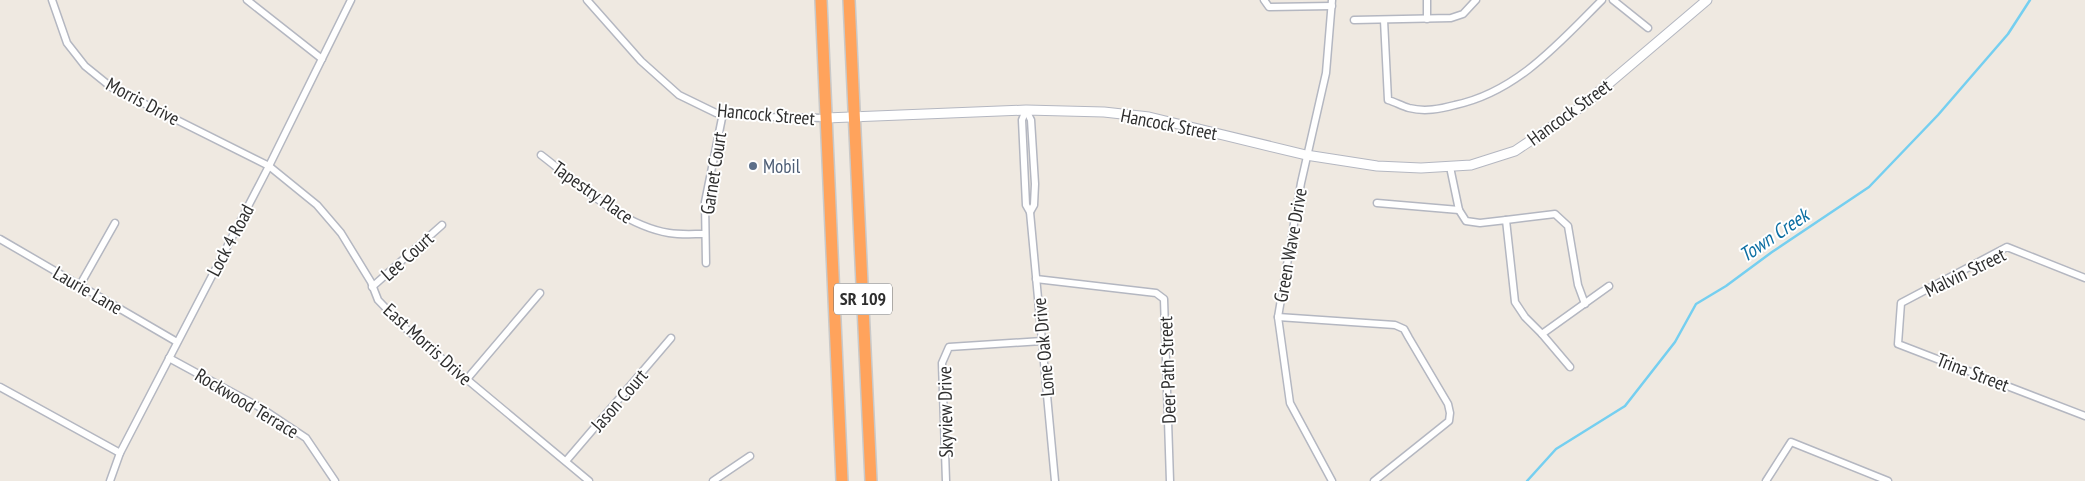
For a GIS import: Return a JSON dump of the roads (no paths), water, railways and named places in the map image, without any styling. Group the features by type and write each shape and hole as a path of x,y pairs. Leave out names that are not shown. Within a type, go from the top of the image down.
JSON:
{"highway":[{"name":"SR 109","path":"821,0 842,481"},
{"name":"SR 109","path":"849,0 871,481"}],"street":[{"name":"Morris Drive","path":"52,0 67,43 85,66 111,87 269,166"},
{"path":"247,0 322,59"},
{"name":"Lock 4 Road","path":"110,481 120,454 269,166 351,0"},
{"name":"Hancock Street","path":"588,0 640,61 678,95 716,113 770,117 826,118 1026,110 1104,112 1148,117 1306,155 1381,166 1421,168 1471,166 1515,151 1581,107 1707,0"},
{"path":"1264,0 1268,7 1332,3"},
{"path":"1426,0 1427,19"},
{"path":"1354,20 1451,18 1463,14 1476,0"},
{"path":"1384,20 1388,100 1410,108 1433,110 1475,101 1503,88 1541,60 1602,0"},
{"path":"1612,0 1648,28"},
{"name":"Green Wave Drive","path":"1332,3 1326,73 1306,155 1278,317 1290,403 1332,481"},
{"name":"Lone Oak Drive","path":"1026,110 1022,120 1026,205 1030,212 1055,481"},
{"name":"Lone Oak Drive","path":"1026,110 1032,120 1035,184 1034,205 1030,212"},
{"name":"Garnet Court","path":"706,263 704,234 706,198 723,113"},
{"name":"Tapestry Place","path":"541,155 617,212 632,221 671,234 704,234"},
{"name":"East Morris Drive","path":"269,166 317,206 341,233 378,300 404,327 589,481"},
{"path":"1450,167 1459,210 1466,221 1480,223 1555,214 1568,226 1578,285 1584,304"},
{"path":"1377,203 1459,210"},
{"path":"1506,220 1515,302 1570,367"},
{"path":"80,286 115,223"},
{"name":"Lee Court","path":"372,287 442,225"},
{"name":"Laurie Lane","path":"0,239 177,342"},
{"name":"Malvin Street","path":"1902,303 2007,248 2085,278"},
{"name":"Deer Path Street","path":"1036,280 1156,292 1164,300 1170,481"},
{"path":"1542,334 1609,286"},
{"path":"467,380 540,293"},
{"name":"Trina Street","path":"1902,303 1898,344 2085,416"},
{"path":"1278,317 1395,326 1404,330 1410,338 1448,404 1450,413 1448,421 1374,481"},
{"name":"Jason Court","path":"566,461 671,338"},
{"name":"Skyview Drive","path":"946,481 942,362 949,347 1042,341"},
{"name":"Rockwood Terrace","path":"169,358 261,408 306,438 335,481"},
{"path":"0,387 120,454"},
{"path":"1766,481 1791,442 1888,481"},
{"path":"713,481 750,456"}],"waterway":[{"name":"Town Creek","path":"1527,481 1556,449 1625,406 1675,342 1696,304 1726,286 1772,252 1869,187 1938,115 2008,34 2030,0"}],"place":[{"name":"Mobil","path":"753,166"}]}
